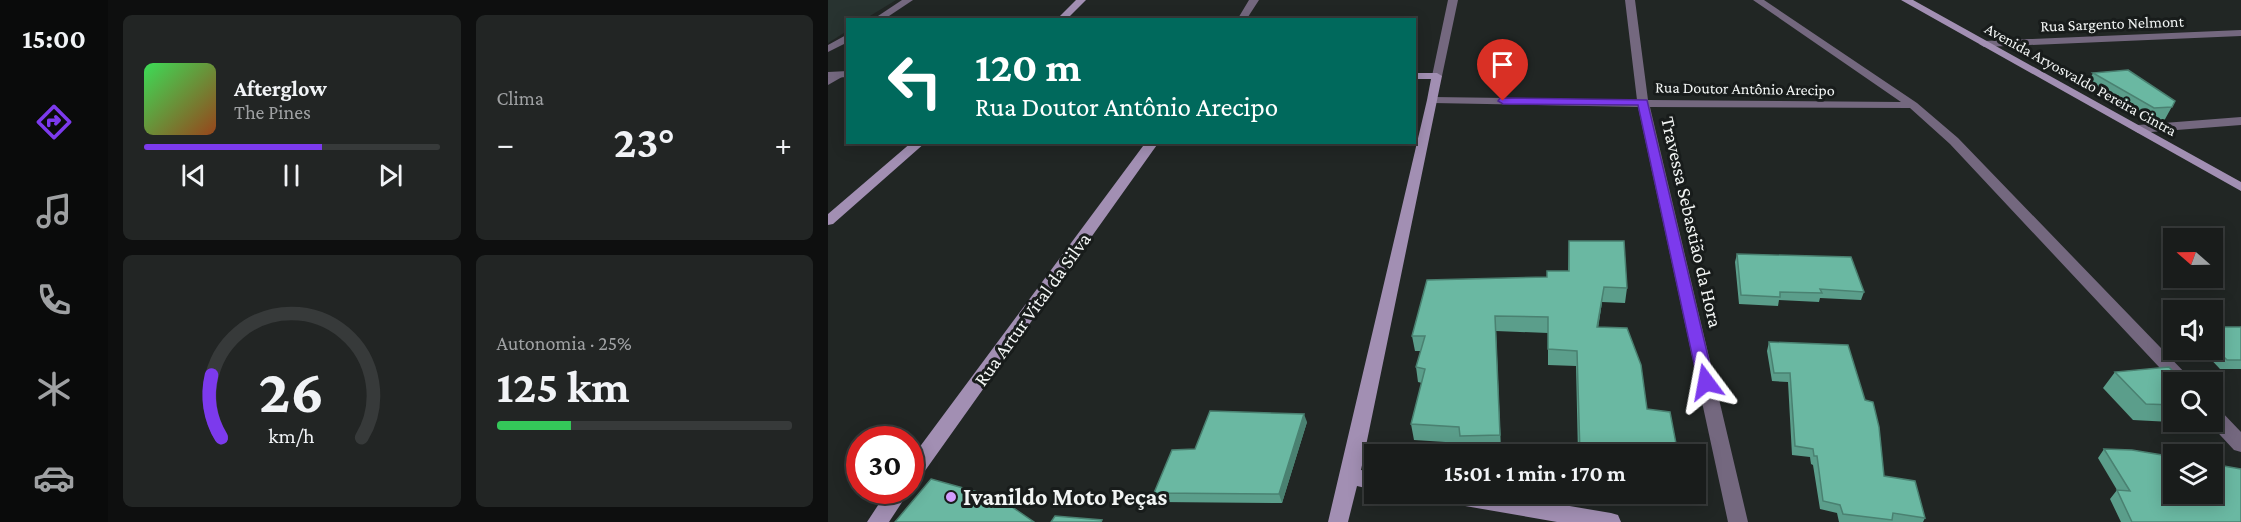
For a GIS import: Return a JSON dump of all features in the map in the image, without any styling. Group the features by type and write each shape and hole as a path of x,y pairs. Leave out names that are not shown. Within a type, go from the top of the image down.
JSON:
{"street":[{"path":"879,18 908,0"},
{"path":"1062,18 1081,0"},
{"path":"1242,18 1254,0"},
{"path":"1338,522 1434,100 1453,0"},
{"name":"Travessa Sebastião da Hora","path":"1630,0 1643,102 1738,522"},
{"path":"1758,0 1913,105 1954,141 2173,372"},
{"name":"Avenida Aryosvaldo Pereira Cintra","path":"1906,0 2241,187"},
{"name":"Rua Sargento Nelmont","path":"1984,44 2241,33"},
{"path":"828,49 846,38"},
{"path":"1416,76 1437,76"},
{"name":"Rua Doutor Antônio Arecipo","path":"1434,100 1804,106 1913,105"},
{"path":"2138,129 2241,121"},
{"path":"828,221 918,144"},
{"name":"Rua Artur Vital da Silva","path":"924,457 1152,144"},
{"path":"2223,425 2241,444"},
{"path":"1350,476 1364,479"},
{"path":"877,522 890,504"},
{"path":"1506,504 1611,522"}],"lane":[{"path":"828,82 838,75"}],"shaded area":[{"path":"828,0 896,0 867,18 846,18 846,32 828,43"}],"building":[{"path":"2128,70 2175,101 2172,107 2154,108 2093,73"},
{"path":"1569,241 1624,241 1627,288 1604,287 1597,327 1627,328 1641,365 1647,409 1670,412 1676,444 1580,444 1577,351 1548,349 1548,317 1495,316 1500,435 1460,436 1459,427 1411,424 1425,369 1416,367 1425,336 1412,336 1427,280 1547,277 1547,271 1569,271"},
{"path":"1737,254 1851,257 1864,292 1820,289 1822,293 1780,292 1780,297 1741,295"},
{"path":"2223,327 2241,327 2241,360 2227,360 2223,356"},
{"path":"1769,342 1848,345 1865,400 1873,402 1879,427 1884,476 1915,481 1925,518 1893,513 1892,520 1843,514 1840,505 1823,501 1817,456 1814,456 1813,449 1795,446 1790,373 1774,373"},
{"path":"2169,367 2174,372 2163,372 2163,405 2146,404 2115,372"},
{"path":"1210,411 1304,414 1279,494 1154,493 1172,450 1195,449"},
{"path":"2104,449 2132,450 2163,455 2163,504 2223,504 2223,466 2241,469 2241,522 2132,522 2117,490 2130,491"},
{"name":"Ivanildo Moto Peças","path":"931,479 999,498 1034,522 895,522 910,504 924,504 924,487"},
{"path":"1055,516 1102,520 1101,522 1051,522"}],"place":[{"name":"Ivanildo Moto Peças","path":"951,497"}],"route":[{"path":"1503,101 1643,102 1706,382"}]}
